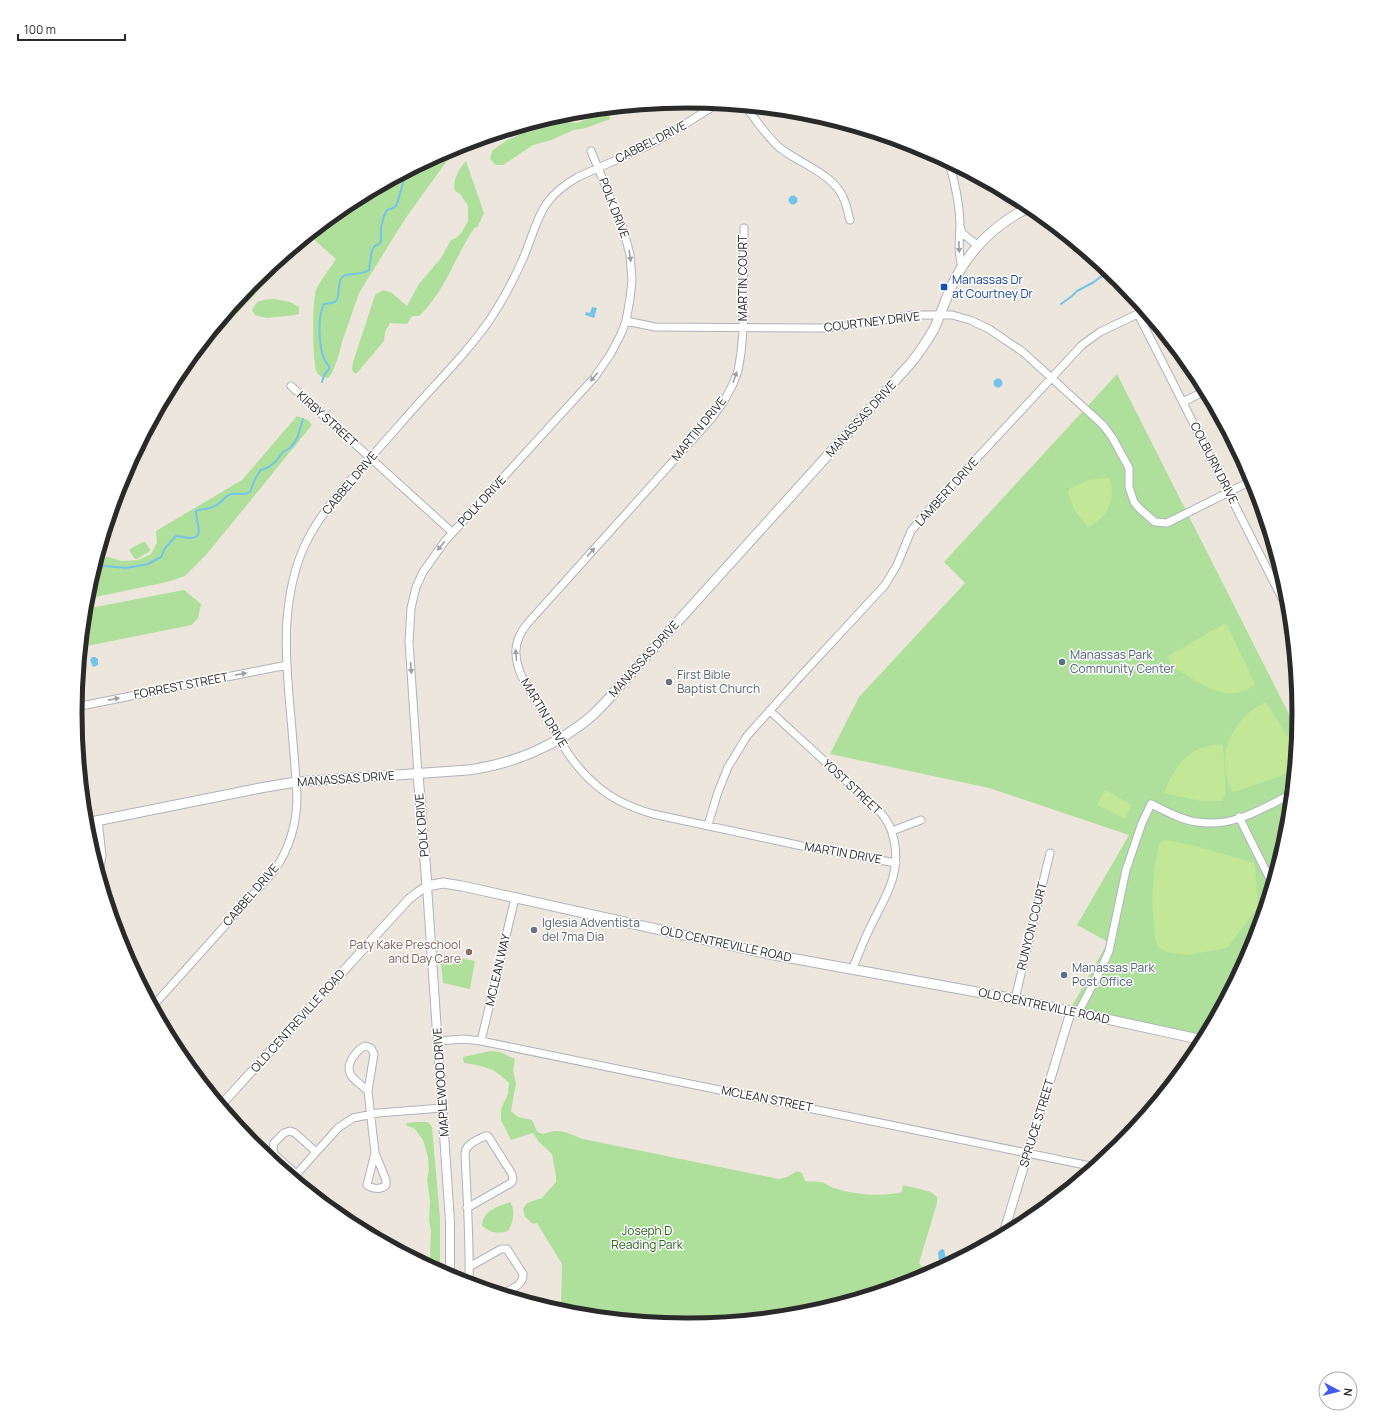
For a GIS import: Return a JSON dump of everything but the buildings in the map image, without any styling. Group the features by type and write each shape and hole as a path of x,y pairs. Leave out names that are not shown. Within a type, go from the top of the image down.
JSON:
{"main road":[{"name":"MANASSAS DRIVE","path":"92,821 296,782 468,770 498,764 533,752 559,739 593,714 616,690 889,388 910,364 934,329 953,284 962,267 977,245 1003,222 1024,211"},
{"name":"POLK DRIVE","path":"418,774 427,886"},
{"name":"OLD CENTREVILLE ROAD","path":"427,886 436,884 452,884 762,952 1015,999 1197,1039"}],"street":[{"name":"CABBEL DRIVE","path":"156,1003 274,871 288,849 297,808 286,641 289,604 293,581 304,547 314,528 337,494 464,354 484,329 510,288 525,254 536,221 556,192 568,183 598,167 645,147 666,136 709,109"},
{"path":"750,112 778,146 796,159 817,170 834,184 845,201 850,220"},
{"name":"POLK DRIVE","path":"418,774 409,642 411,608 416,587 423,572 452,532 594,378 615,347 626,321 631,286 630,255 623,228 591,152"},
{"path":"951,169 956,189 962,233 977,245"},
{"path":"960,226 958,243 962,267"},
{"name":"MARTIN COURT","path":"743,328 744,228"},
{"name":"LAMBERT DRIVE","path":"708,825 718,792 728,767 747,736 885,585 897,565 912,531 926,513 1088,340 1100,332 1140,313"},
{"name":"COURTNEY DRIVE","path":"626,321 655,327 824,328 846,326 906,315 940,315 959,317 976,322 989,329 1023,352 1103,425 1129,468 1129,487 1134,502 1155,522 1168,523 1246,483"},
{"name":"COLBURN DRIVE","path":"1143,316 1183,402 1280,593"},
{"name":"MARTIN DRIVE","path":"743,328 738,371 730,392 716,413 527,624 520,635 517,644 516,653 520,673 559,739 585,775 602,790 617,800 644,812 802,846 896,862"},
{"name":"KIRBY STREET","path":"291,386 452,532"},
{"path":"1183,402 1200,393"},
{"name":"FORREST STREET","path":"82,706 287,665"},
{"name":"YOST STREET","path":"770,711 881,813 892,831 896,850 894,876 852,969"},
{"path":"1269,877 1239,817 1257,812 1286,797"},
{"name":"SPRUCE STREET","path":"1005,1227 1075,1012 1103,965 1109,951 1126,870 1142,823 1151,804 1184,819 1197,822 1217,823 1230,821 1239,817"},
{"path":"98,820 102,856 101,862"},
{"path":"892,831 921,820"},
{"name":"RUNYON COURT","path":"1015,999 1050,853"},
{"name":"MAPLEWOOD DRIVE","path":"427,886 450,1222 450,1270"},
{"name":"OLD CENTREVILLE ROAD","path":"224,1103 409,899 427,886"},
{"name":"MCLEAN WAY","path":"481,1041 515,898"},
{"name":"MCLEAN STREET","path":"438,1041 464,1039 481,1041 1029,1152 1089,1166"},
{"path":"368,1091 351,1075 349,1071 350,1063 359,1049 365,1046 371,1048 374,1054 368,1091 375,1154"},
{"path":"296,1175 345,1122 370,1114 442,1108"},
{"path":"282,1163 274,1154 274,1143 284,1133 290,1131 295,1133 316,1152"},
{"path":"467,1208 511,1183 513,1180 512,1174 488,1136 485,1136 466,1148 467,1208 469,1277"},
{"path":"469,1267 501,1248 507,1249 524,1278 521,1283 508,1291"}],"green space":[{"path":"608,114 610,119 586,128 573,130 552,140 533,145 503,165 496,165 490,159 492,151 507,140 524,133 566,122 577,123 598,116"},
{"path":"451,157 405,219 359,293 338,358 332,373 328,378 322,377 318,374 315,367 313,346 314,307 316,290 336,259 313,239 351,210 419,171"},
{"path":"466,161 484,213 477,228 475,227 468,238 443,285 428,306 419,316 412,316 407,324 390,323 385,332 384,341 357,373 354,373 352,369 353,362 375,295 383,290 392,293 407,306 419,284 441,258 451,240 456,238 462,232 468,221 468,206 460,194 455,191 454,187 457,175"},
{"path":"289,258 207,345 259,286"},
{"path":"274,299 290,302 299,307 299,314 267,318 255,315 252,310 258,302"},
{"path":"1117,374 1292,720 1291,753 1287,792 1280,832 1260,908 1230,981 1199,1035 1072,1006 1108,942 1077,925 1129,835 989,788 830,754 859,697 965,583 944,562"},
{"path":"297,416 308,420 312,425 206,555 185,576 167,582 94,597 103,558 108,557 122,561 138,560 151,554 157,543 156,531 242,480"},
{"path":"1109,478 1112,493 1109,507 1101,518 1088,527 1075,511 1068,493 1070,488 1089,480"},
{"path":"145,542 150,551 135,559 130,552 130,549"},
{"path":"184,590 201,604 198,618 192,625 86,646 92,608"},
{"path":"1224,624 1227,625 1255,684 1245,690 1235,693 1225,693 1205,686 1171,665 1168,656"},
{"path":"1266,702 1291,743 1289,772 1276,778 1233,792 1227,779 1225,766 1226,753 1236,728 1244,717"},
{"path":"1221,744 1223,745 1225,797 1221,801 1201,801 1164,793 1173,773 1185,758 1200,749"},
{"path":"1105,790 1132,805 1125,819 1097,805"},
{"path":"1165,840 1192,845 1254,863 1258,907 1227,948 1187,955 1167,952 1158,947 1155,938 1152,901 1154,872 1159,844"},
{"path":"440,954 475,961 470,989 443,983"},
{"name":"Joseph D Reading Park","path":"490,1051 500,1052 515,1059 513,1070 516,1084 511,1111 518,1117 532,1120 537,1131 542,1134 553,1131 562,1131 583,1139 779,1179 787,1177 797,1171 802,1173 805,1181 822,1182 834,1188 859,1194 894,1194 902,1192 903,1185 931,1192 937,1197 937,1203 919,1263 921,1266 929,1268 844,1298 805,1307 727,1317 647,1317 608,1313 560,1305 561,1303 562,1264 537,1223 533,1224 525,1217 523,1209 527,1203 542,1198 556,1182 552,1154 539,1142 533,1133 511,1140 501,1120 501,1109 508,1094 509,1083 489,1068 464,1063 463,1057"},
{"path":"428,1122 432,1127 440,1218 440,1265 423,1258 430,1257 431,1231 429,1219 430,1201 427,1179 429,1171 428,1157 423,1140 414,1128 407,1126 406,1123"},
{"path":"510,1202 513,1209 513,1216 508,1231 495,1232 482,1226 485,1216 488,1213"}],"water":[{"path":"791,196 795,196 797,200 795,204 791,204 789,202 789,198"},
{"path":"592,307 597,308 594,318 585,315 586,312 590,313"},
{"path":"996,379 1000,379 1002,383 1000,387 996,387 994,385 994,381"},
{"path":"92,657 98,659 98,665 93,667 90,660"},
{"path":"942,1249 944,1250 946,1259 942,1262 939,1261 939,1251"}],"waterway":[{"path":"322,382 324,375 329,369 323,354 320,336 320,318 324,304 333,303 336,301 338,297 340,280 342,277 369,270 372,250 381,241 381,227 384,216 387,210 396,206 403,180"},
{"path":"1061,304 1077,291 1094,282 1103,275"},
{"path":"101,566 126,568 148,564 161,557 165,548 176,536 188,538 198,535 199,528 196,511 214,507 225,497 230,495 245,494 250,492 256,477 261,470 269,467 295,442 303,419"}],"place":[{"name":"Manassas Dr at Courtney Dr","path":"944,287"},
{"name":"Manassas Park Community Center","path":"1062,662"},
{"name":"First Bible Baptist Church","path":"669,682"},
{"name":"Iglesia Adventista del 7ma Dia","path":"534,930"},
{"name":"Paty Kake Preschool and Day Care","path":"469,952"},
{"name":"Manassas Park Post Office","path":"1064,975"}]}
